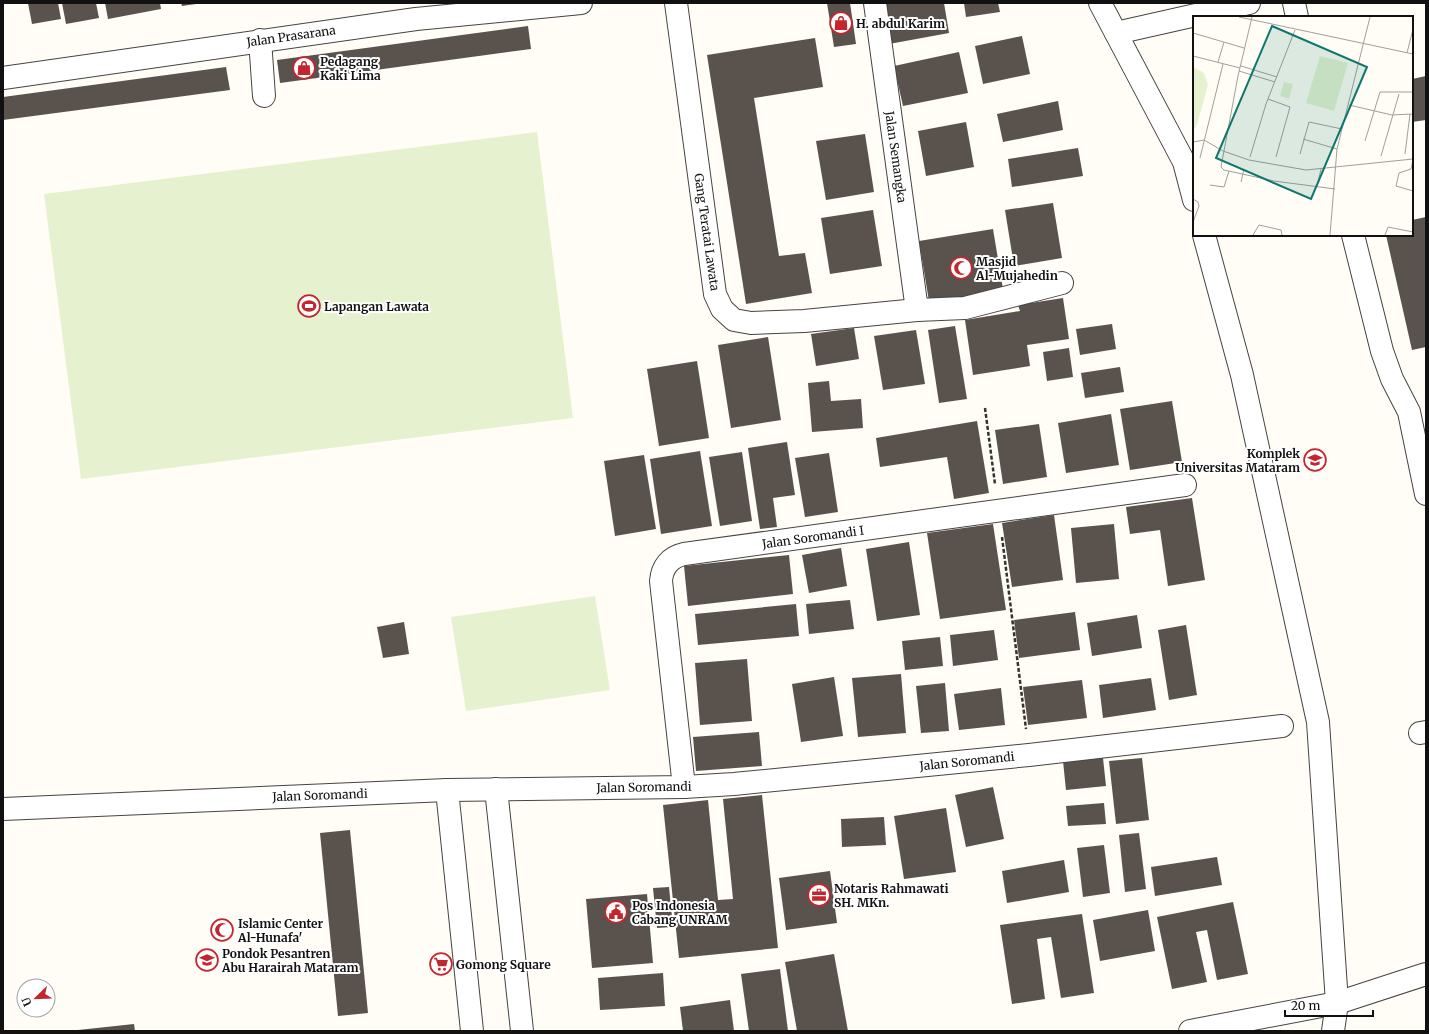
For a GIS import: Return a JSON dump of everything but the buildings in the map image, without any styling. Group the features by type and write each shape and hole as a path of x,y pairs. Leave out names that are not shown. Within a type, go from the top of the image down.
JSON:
{"street":[{"name":"Jalan Prasarana","path":"3,78 260,40 415,11 581,3"},
{"name":"Gang Teratai Lawata","path":"676,3 715,294 722,309 734,320 752,323 804,321 917,310 965,308 1062,283"},
{"name":"Jalan Semangka","path":"875,3 917,310"},
{"path":"1100,3 1184,162 1193,196"},
{"path":"1116,33 1249,3"},
{"path":"1294,3 1298,16"},
{"path":"260,40 264,96"},
{"path":"1204,236 1242,375 1318,722 1337,1003 1333,1031"},
{"path":"1353,236 1382,351 1392,379 1409,412 1426,494"},
{"name":"Jalan Soromandi I","path":"684,787 661,581 662,571 671,560 684,554 1185,486"},
{"name":"Jalan Soromandi","path":"3,809 447,790 684,787 734,784 1029,755 1282,726"},
{"path":"496,789 522,1031"},
{"path":"447,790 472,1031"},
{"path":"1190,1031 1337,1003 1426,974"}],"path":[{"path":"985,408 1029,755"}],"green space":[{"name":"Lapangan Lawata","path":"537,132 573,418 81,479 44,194"},
{"path":"595,596 610,690 466,711 451,617"}],"place":[{"name":"H. abdul Karim","path":"841,23"},
{"name":"Pedagang Kaki Lima","path":"304,68"},
{"name":"Masjid Al-Mujahedin","path":"961,268"},
{"name":"Lapangan Lawata","path":"309,306"},
{"name":"Komplek Universitas Mataram","path":"1315,460"},
{"name":"Notaris Rahmawati SH. MKn.","path":"819,895"},
{"name":"Pos Indonesia Cabang UNRAM","path":"616,912"},
{"name":"Islamic Center Al-Hunafa'","path":"222,930"},
{"name":"Pondok Pesantren Abu Harairah Mataram","path":"207,960"},
{"name":"Gomong Square","path":"441,964"}]}
